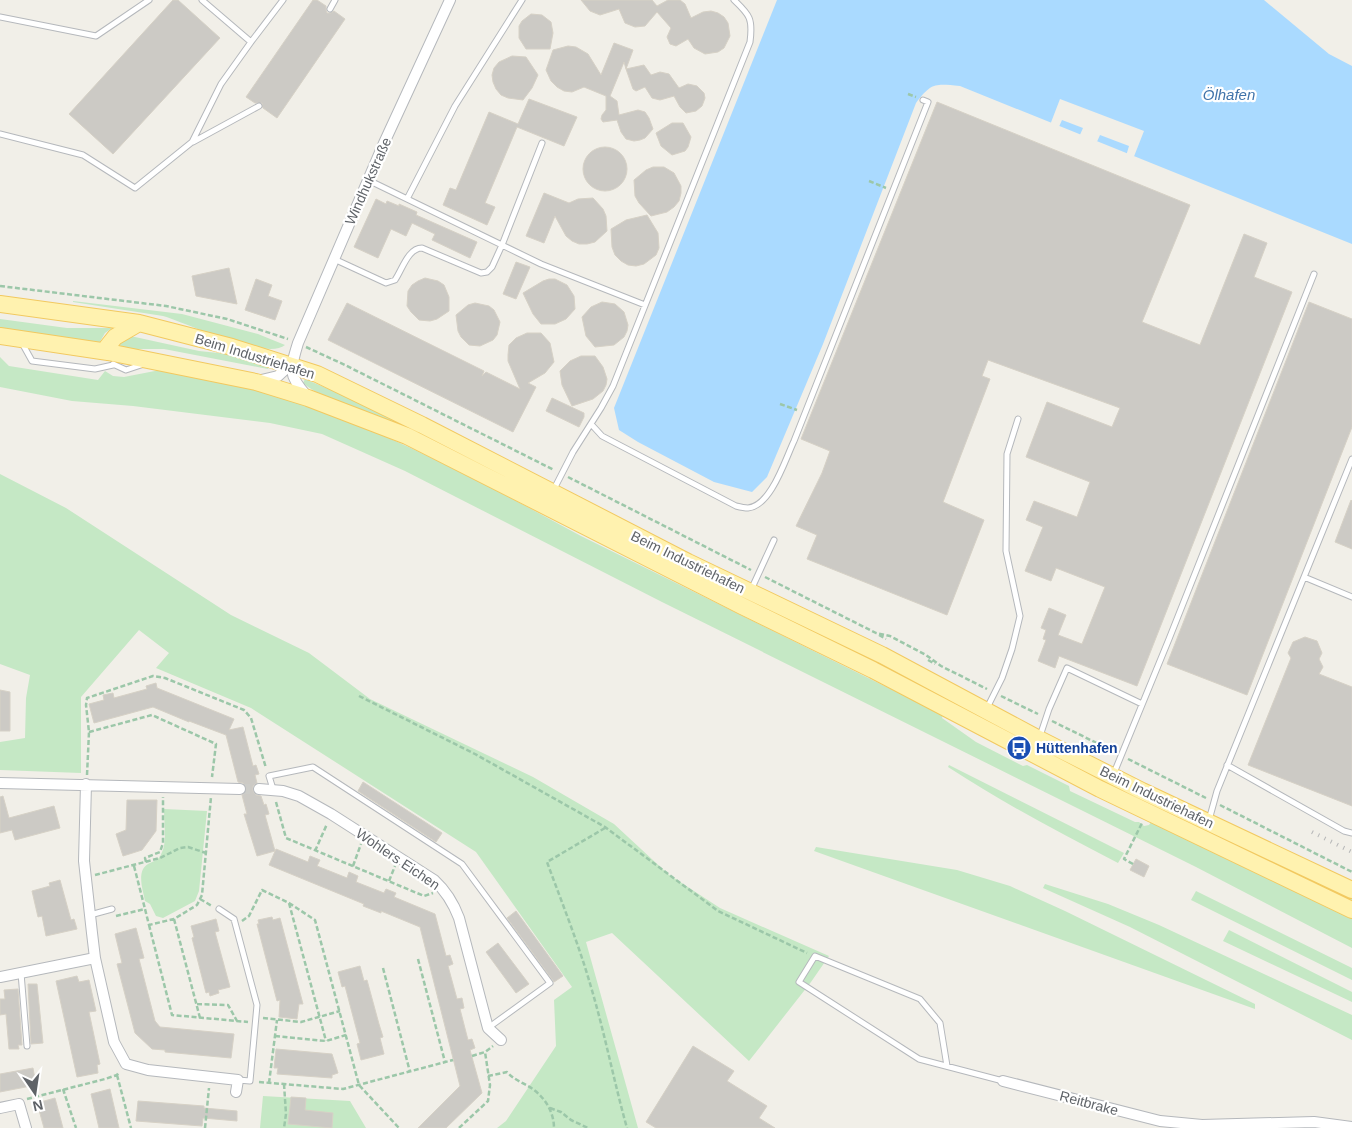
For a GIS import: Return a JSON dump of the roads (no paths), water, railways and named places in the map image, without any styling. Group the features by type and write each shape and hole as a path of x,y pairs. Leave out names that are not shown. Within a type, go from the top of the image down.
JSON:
{"main road":[{"name":"Beim Industriehafen","path":"0,304 139,323 292,364 317,374 750,592 882,655 1113,776 1208,823 1352,890"},
{"path":"110,358 107,347 115,337 139,323"},
{"name":"Beim Industriehafen","path":"0,336 19,338 110,358 156,361 256,382 308,398 407,436 742,606 873,670 1100,789 1352,910"}],"street":[{"name":"Windhukstraße","path":"292,364 298,343 368,180 450,0"},
{"path":"256,382 278,376 292,364"},
{"path":"292,364 294,381 308,398"},
{"path":"0,783 240,789"},
{"path":"86,784 84,842 90,919 95,958 114,1042 126,1064 148,1070 238,1080 236,1092"},
{"name":"Wohlers Eichen","path":"259,789 299,796 331,814 434,880 444,889 454,903 459,918 488,1028"},
{"path":"0,977 95,958"},
{"path":"488,1028 501,1040"},
{"name":"Reitbrake","path":"1003,1081 1160,1122 1202,1125 1314,1122 1352,1127"},
{"path":"0,1108 19,1104 26,1128"}],"lane":[{"path":"0,17 96,36 149,0"},
{"path":"202,0 251,42"},
{"path":"192,142 221,84 283,0"},
{"path":"330,8 335,0"},
{"path":"407,199 455,106 522,0"},
{"path":"552,493 573,452 613,386 750,42 752,27 748,12 734,0"},
{"path":"591,424 602,436 736,506 748,508 762,503 772,489 794,441 928,102 923,100"},
{"path":"0,134 83,155 135,188 192,142 259,106"},
{"path":"334,259 383,282 390,283 395,280 411,252 416,248 422,248 484,273 492,268 542,143"},
{"path":"368,180 541,264 645,305"},
{"path":"1113,776 1120,754 1142,704 1314,274"},
{"path":"986,710 1002,678 1012,649 1020,616 1006,551 1007,454 1018,419"},
{"path":"1208,823 1227,765 1352,459"},
{"path":"750,592 774,540"},
{"path":"1304,577 1352,597"},
{"path":"1039,738 1067,668 1142,704"},
{"path":"1227,765 1344,831 1352,833"},
{"path":"273,790 269,776 313,767 462,864 550,983 488,1028"},
{"path":"90,919 112,909"},
{"path":"219,909 234,919 236,924 257,1005 250,1081 238,1080"},
{"name":"Reitbrake","path":"947,1066 940,1023 920,999 815,956 799,982 919,1059 1003,1081"},
{"path":"21,973 27,1046"}],"water":[{"name":"Ölhafen","path":"777,0 1264,0 1329,54 1352,66 1352,244 960,86 935,86 926,91 916,103 823,344 767,477 752,492 714,482 619,430 614,408"}],"tunnel":[{"path":"240,789 259,789"}],"railway":[{"path":"1312,832 1352,852"}],"place":[{"name":"Hüttenhafen","path":"1019,748"}]}
